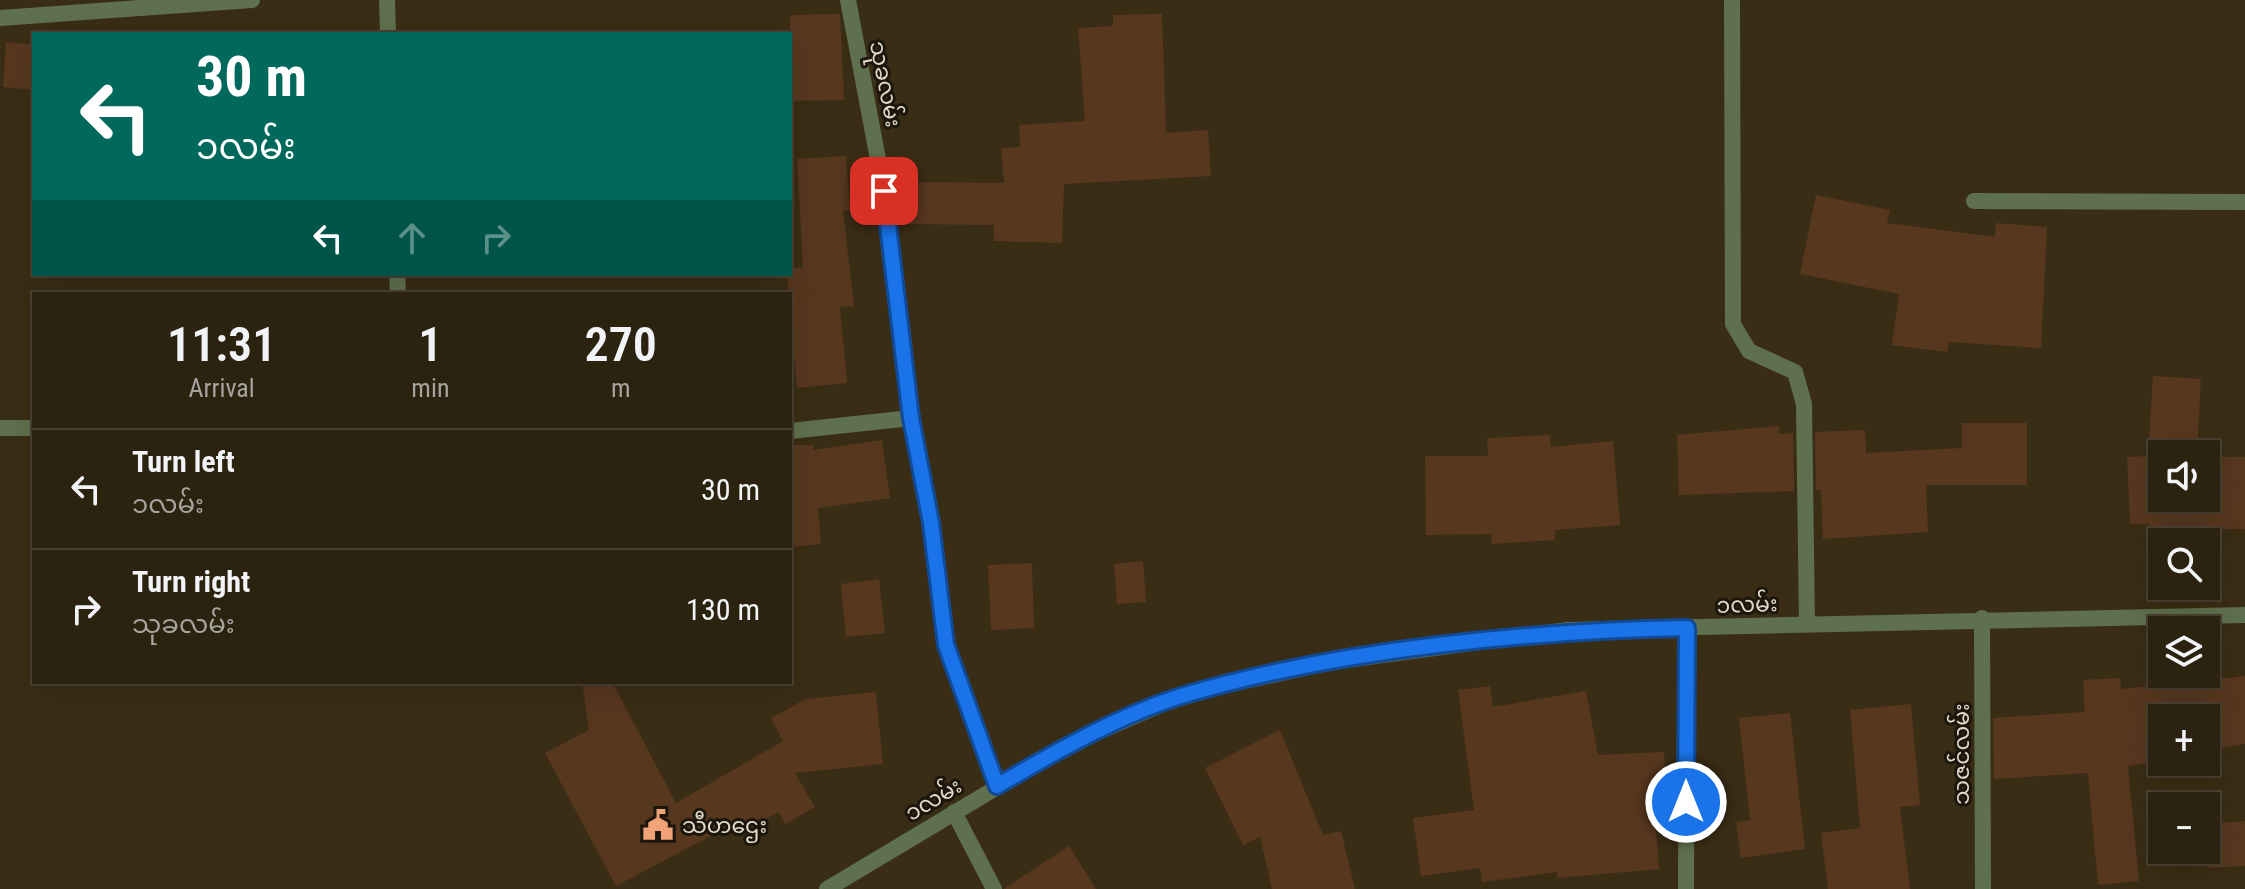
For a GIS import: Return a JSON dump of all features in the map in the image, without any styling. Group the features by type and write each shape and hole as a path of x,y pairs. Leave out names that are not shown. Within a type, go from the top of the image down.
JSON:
{"street":[{"path":"0,18 252,0"},
{"path":"387,0 388,32"},
{"name":"သုခလမ်း","path":"848,0 884,191 911,418 931,523 946,645 997,786"},
{"path":"1732,0 1733,324 1749,351 1795,372 1804,404 1807,624"},
{"path":"1974,201 2245,202"},
{"path":"792,431 911,418"},
{"path":"0,428 32,428"},
{"name":"၁လမ်း","path":"827,889 1066,746 1186,694 1331,662 1552,632 1982,618 2245,615"},
{"name":"သဇင်လမ်း","path":"1982,618 1983,889"},
{"path":"1686,889 1687,628"},
{"path":"954,812 994,889"}],"building":[{"path":"840,14 844,100 792,101 790,15"},
{"path":"1162,14 1166,133 1208,130 1211,176 1064,184 1062,243 994,241 994,225 908,224 908,182 1004,183 1001,148 1020,147 1019,125 1085,121 1078,28 1113,26 1113,15"},
{"path":"6,42 32,45 32,90 3,87"},
{"path":"846,156 850,210 843,211 854,306 840,307 847,383 797,388 792,292 789,292 787,276 792,276 792,269 803,267 797,159"},
{"path":"1816,195 1890,210 1887,223 1995,237 1996,223 2047,227 2041,348 1949,342 1947,352 1892,345 1899,294 1800,274"},
{"path":"2153,376 2201,379 2198,440 2149,440"},
{"path":"1962,423 2027,423 2027,485 1926,485 1928,532 1823,539 1821,490 1816,490 1815,432 1865,430 1866,453 1962,448"},
{"path":"1779,426 1779,434 1793,433 1794,491 1679,495 1677,435"},
{"path":"1550,435 1551,447 1613,441 1620,525 1555,530 1555,540 1492,544 1491,534 1426,535 1425,456 1488,456 1487,438"},
{"path":"882,440 890,498 818,508 821,544 792,547 792,445 813,445 813,450"},
{"path":"2148,456 2148,512 2220,512 2220,457 2245,457 2245,529 2148,528 2149,524 2130,524 2127,457"},
{"path":"1143,561 1146,602 1117,604 1114,564"},
{"path":"1032,563 1034,628 991,630 988,565"},
{"path":"879,579 885,633 846,637 841,584"},
{"path":"2245,676 2245,744 2220,748 2220,704 2148,704 2148,763 2128,766 2139,881 2098,885 2088,773 1994,779 1993,718 2085,712 2083,680 2120,678 2121,689 2148,686 2220,688 2220,679"},
{"path":"582,684 613,684 676,803 783,741 771,718 806,699 876,692 883,764 795,773 815,807 785,824 779,812 743,832 737,822 616,886 545,753 589,730"},
{"path":"1490,686 1493,707 1586,691 1598,755 1664,752 1667,807 1654,807 1659,869 1557,878 1557,872 1482,882 1480,868 1421,876 1413,818 1474,810 1458,690"},
{"path":"1911,704 1920,805 1900,807 1910,889 1828,889 1821,833 1860,828 1850,710"},
{"path":"1790,713 1805,849 1741,858 1736,822 1750,820 1739,718"},
{"path":"1280,730 1323,835 1341,831 1355,889 1272,889 1260,837 1243,845 1205,768"},
{"path":"2245,821 2245,866 2207,868 2207,864 2220,864 2220,823"},
{"path":"1069,846 1096,889 1005,889 1005,888"}],"place":[{"name":"သီဟဌေး","path":"658,825"}],"route":[{"path":"884,191 911,418 931,523 946,645 997,786 1066,746 1186,694 1331,662 1568,630 1687,628 1686,802"}]}
